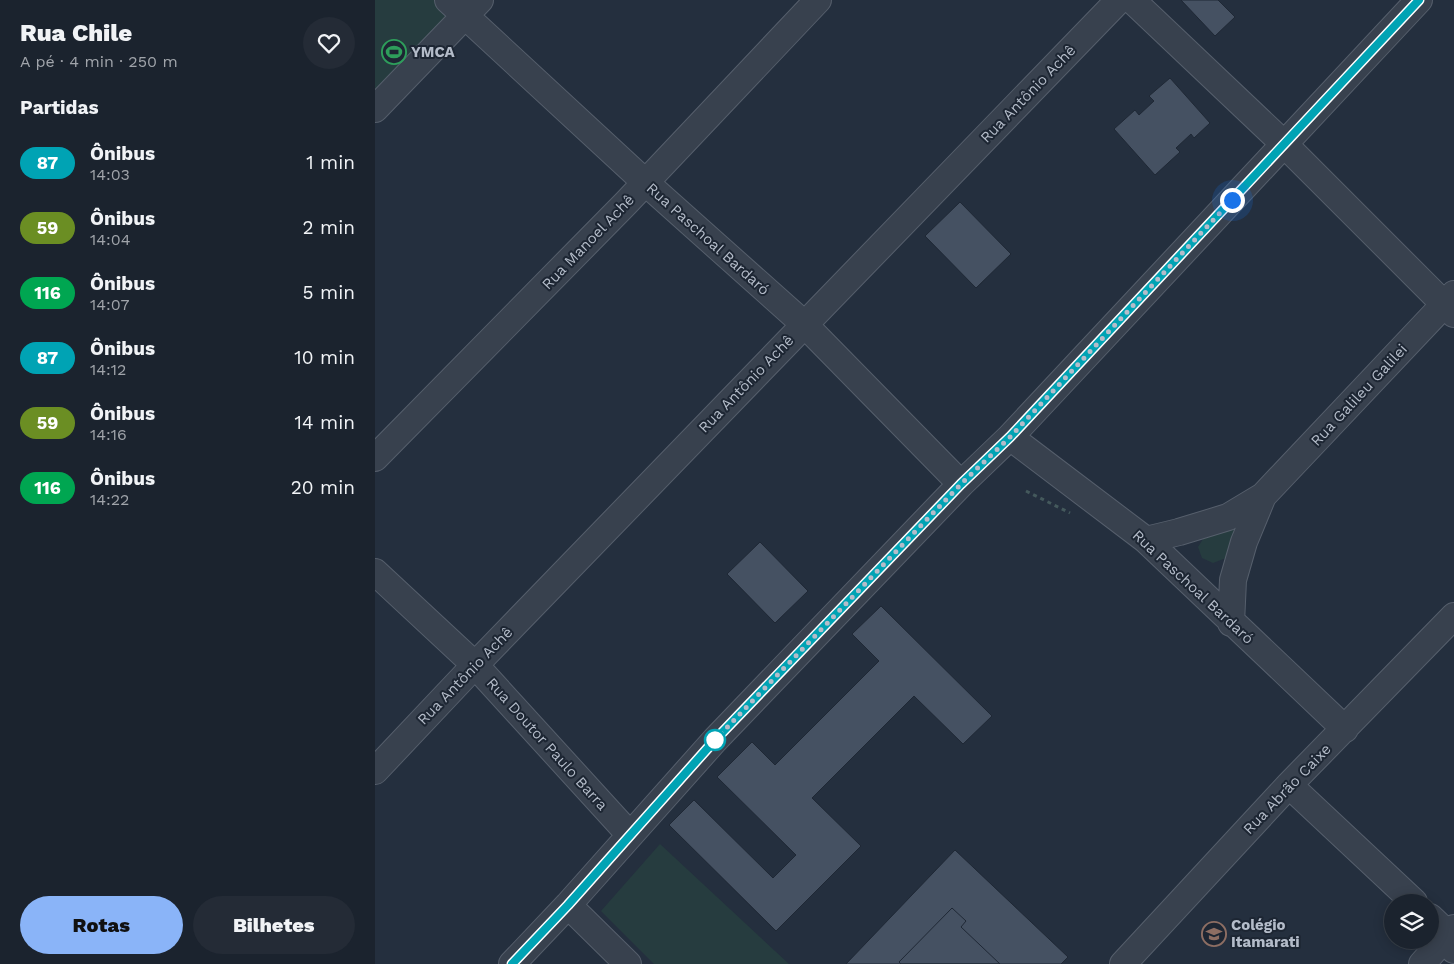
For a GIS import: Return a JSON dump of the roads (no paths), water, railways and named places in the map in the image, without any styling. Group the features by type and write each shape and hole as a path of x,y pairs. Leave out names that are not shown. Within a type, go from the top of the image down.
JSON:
{"street":[{"name":"Rua Manoel Achê","path":"375,458 645,183 818,0"},
{"name":"Rua Antônio Achê","path":"375,771 804,324 1119,0"},
{"path":"1132,0 1451,304"},
{"path":"512,964 568,905 715,740 961,484 1010,437 1419,0"},
{"name":"Rua Paschoal Bardaró","path":"464,5 645,183 804,324 961,484"},
{"path":"375,109 464,5"},
{"name":"Rua Galileu Galilei","path":"1146,540 1228,517 1263,496 1451,304"},
{"name":"Rua Paschoal Bardaró","path":"1010,437 1146,540 1231,623 1345,729"},
{"name":"Rua Galileu Galilei","path":"1231,623 1233,580 1244,542 1263,496"},
{"name":"Rua Doutor Paulo Barra","path":"375,572 475,665 630,835"},
{"name":"Rua Abrão Caixe","path":"1123,964 1289,785 1454,616"},
{"path":"1289,785 1405,894"},
{"path":"568,905 628,964"},
{"path":"1422,964 1447,933"}],"place":[{"name":"YMCA","path":"394,52"},
{"name":"Colégio Itamarati","path":"1214,934"}]}
